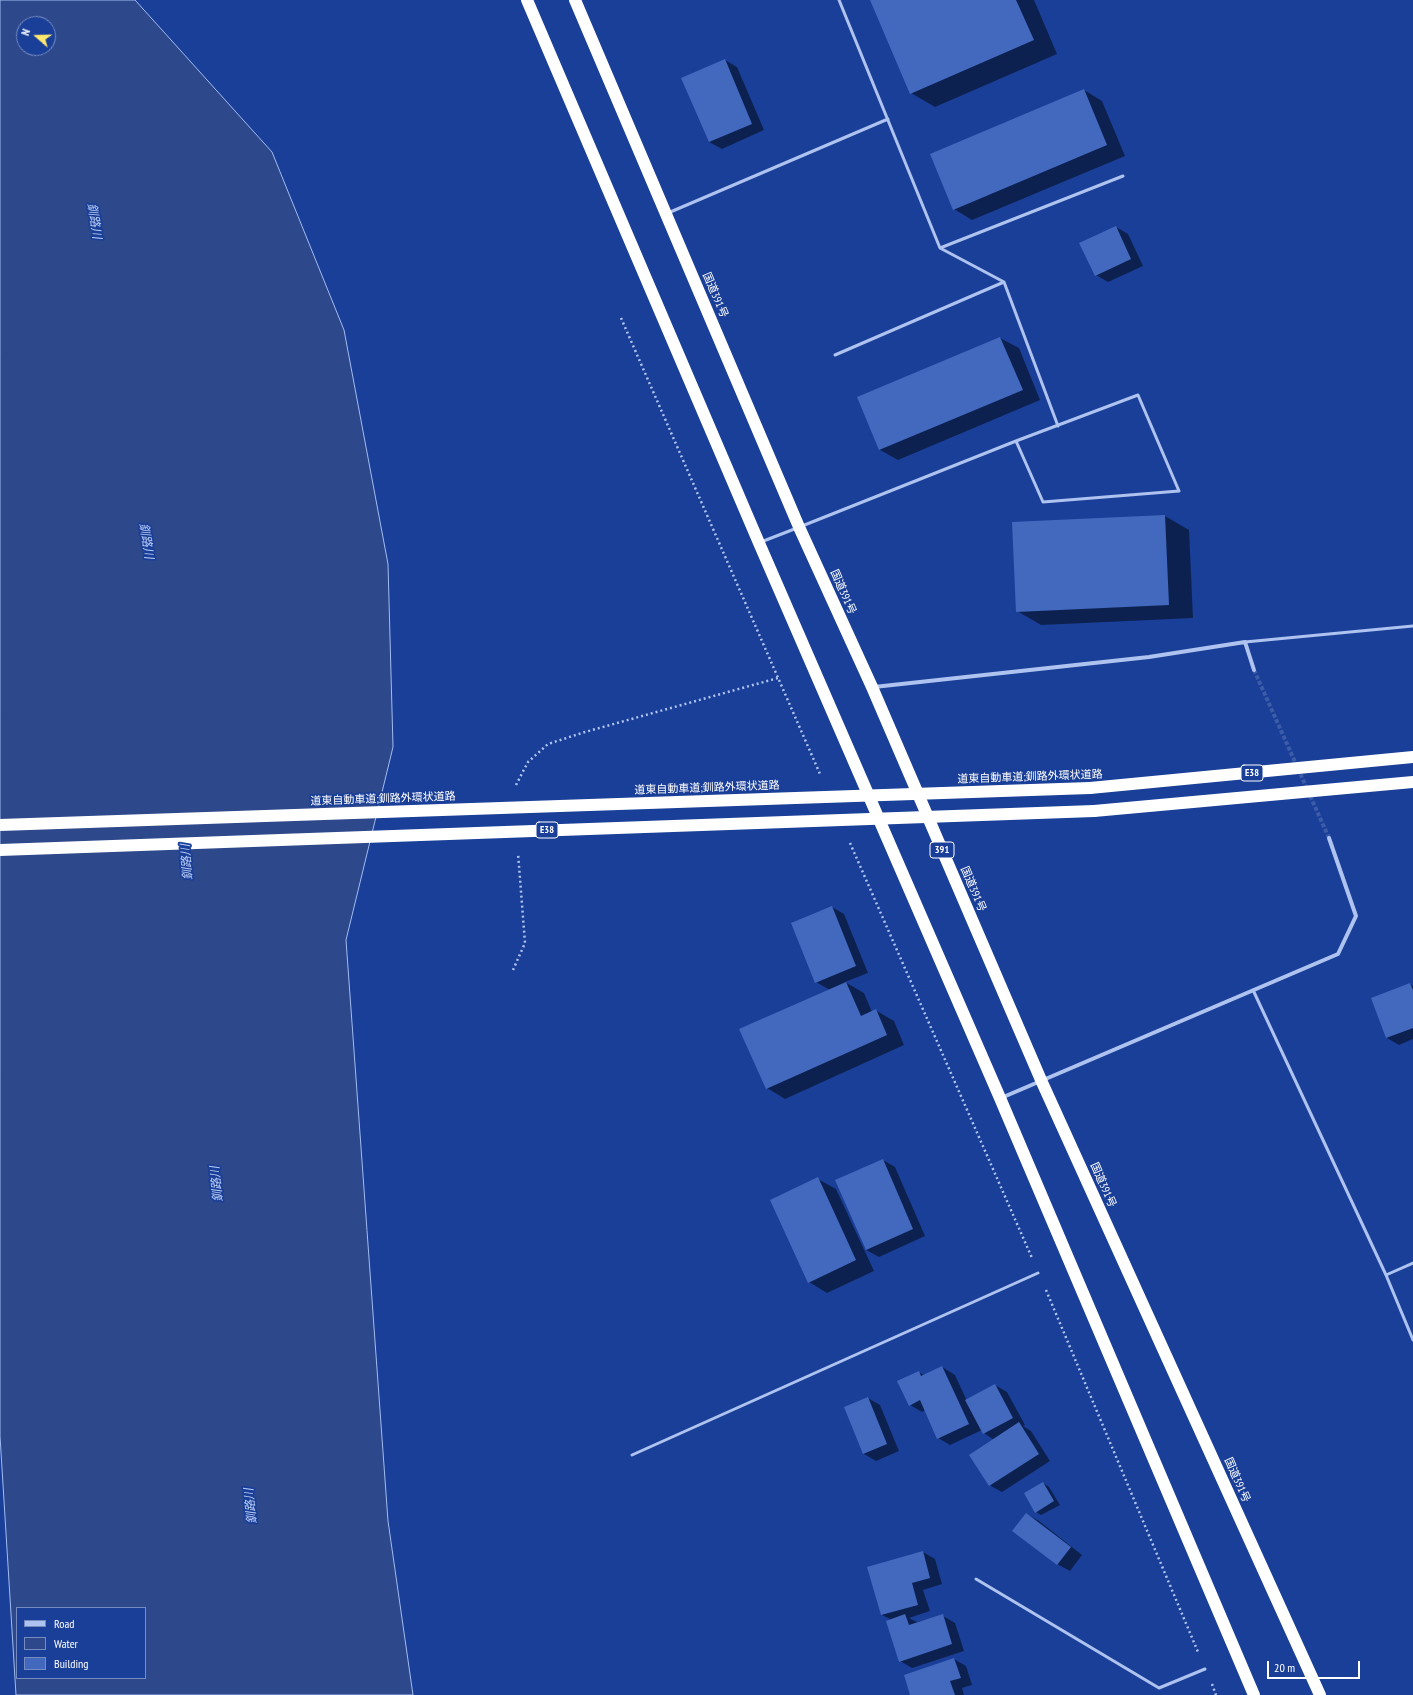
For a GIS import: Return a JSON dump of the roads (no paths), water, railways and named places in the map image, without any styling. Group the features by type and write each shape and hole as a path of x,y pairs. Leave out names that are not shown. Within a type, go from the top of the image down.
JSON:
{"highway":[{"path":"527,0 759,543 1000,1098 1254,1695"},
{"name":"国道391号","path":"575,0 799,527 872,687 1041,1080 1320,1695"},
{"name":"道東自動車道;釧路外環状道路","path":"0,826 1090,788 1413,757"},
{"name":"E38","path":"0,850 1094,811 1413,782"}],"street":[{"path":"872,687 1149,657 1245,642 1254,670"},
{"path":"1000,1098 1338,954 1356,916 1329,838"}],"lane":[{"path":"839,0 940,248 1004,282 1058,426"},
{"path":"666,213 888,119"},
{"path":"940,248 1123,176"},
{"path":"835,355 1004,282"},
{"path":"759,543 1016,441 1138,395 1179,491 1043,502 1016,441"},
{"path":"1245,642 1413,626"},
{"path":"1253,990 1386,1275 1413,1340"},
{"path":"1386,1275 1413,1263"},
{"path":"632,1455 1038,1273"},
{"path":"976,1579 1159,1688 1205,1669"}],"water":[{"name":"釧路川","path":"0,0 135,0 272,152 344,330 388,564 393,747 346,940 388,1521 413,1695 16,1695 0,1436"}],"tunnel":[{"path":"1254,670 1329,838"}]}
